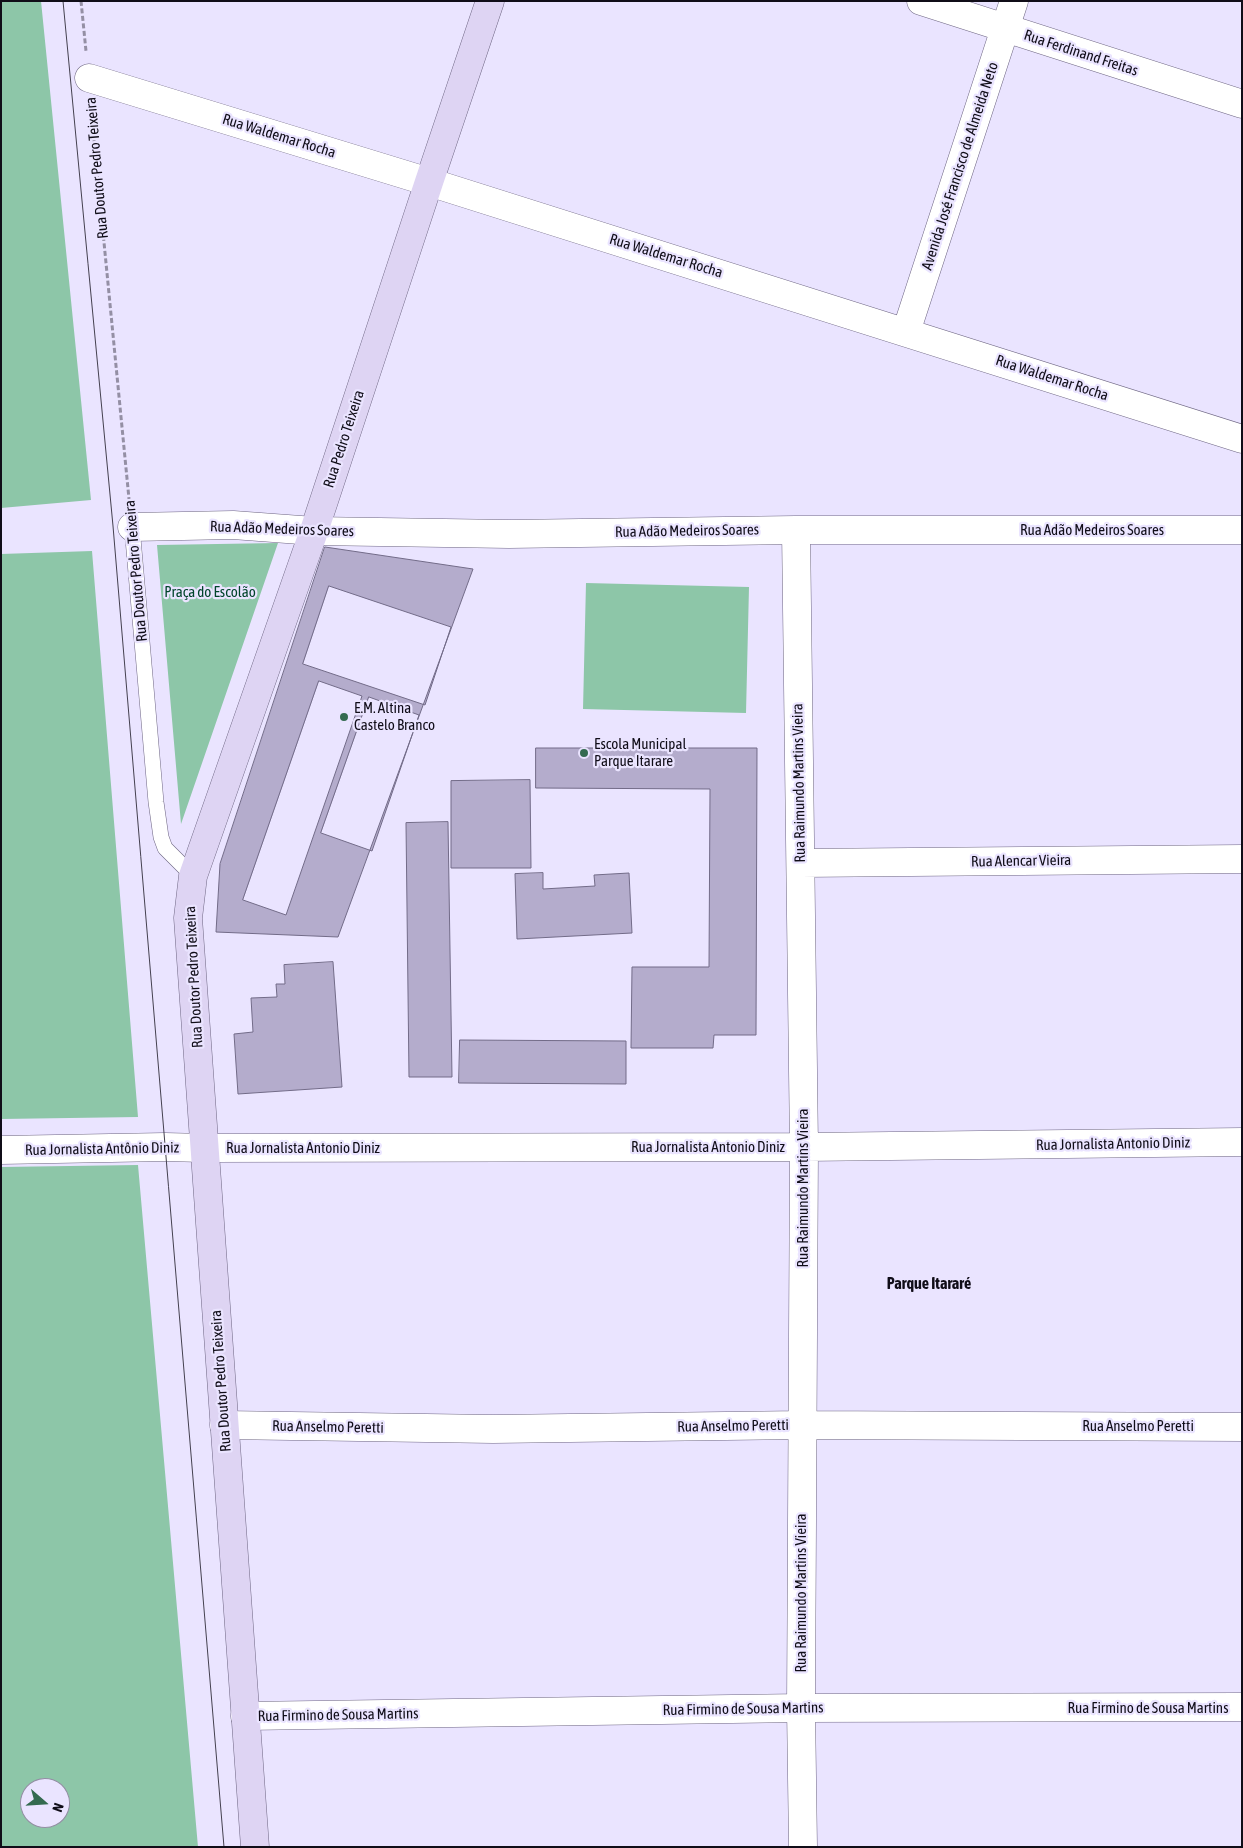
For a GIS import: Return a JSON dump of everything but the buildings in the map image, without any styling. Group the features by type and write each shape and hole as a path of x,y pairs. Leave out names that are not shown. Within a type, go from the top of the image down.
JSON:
{"main road":[{"name":"Rua Pedro Teixeira","path":"193,876 314,531 490,1"},
{"name":"Rua Doutor Pedro Teixeira","path":"193,876 188,918 255,1847"}],"street":[{"name":"Rua Ferdinand Freitas","path":"921,1 1242,104"},
{"name":"Avenida José Francisco de Almeida Neto","path":"906,332 1014,1"},
{"name":"Rua Waldemar Rocha","path":"88,78 429,182 1242,439"},
{"name":"Rua Adão Medeiros Soares","path":"132,527 233,525 314,531 509,534 796,530 1242,530"},
{"name":"Rua Raimundo Martins Vieira","path":"796,530 804,1147 801,1708 803,1847"},
{"name":"Rua Alencar Vieira","path":"800,863 1242,859"},
{"name":"Rua Jornalista Antonio Diniz","path":"204,1148 804,1147 1242,1142"},
{"name":"Rua Jornalista Antônio Diniz","path":"1,1150 204,1148"},
{"name":"Rua Anselmo Peretti","path":"224,1425 493,1428 802,1425 1242,1426"},
{"name":"Rua Firmino de Sousa Martins","path":"245,1716 801,1708 1242,1708"}],"lane":[{"name":"Rua Doutor Pedro Teixeira","path":"132,527 156,802 161,837 165,848 193,876"}],"path":[{"name":"Rua Doutor Pedro Teixeira","path":"81,1 132,527"}],"green space":[{"path":"1,1 41,1 91,500 1,508"},
{"name":"Praça do Escolão","path":"278,543 181,824 157,545"},
{"path":"92,551 138,1117 1,1119 1,554"},
{"path":"586,583 749,587 746,713 583,709"},
{"path":"138,1165 198,1847 1,1847 1,1167"}],"tram line":[{"path":"63,1 113,526 224,1847"}],"place":[{"name":"E.M. Altina Castelo Branco","path":"344,717"},
{"name":"Escola Municipal Parque Itarare","path":"584,753"}],"district":[{"name":"Parque Itararé","path":"929,1284"}]}
